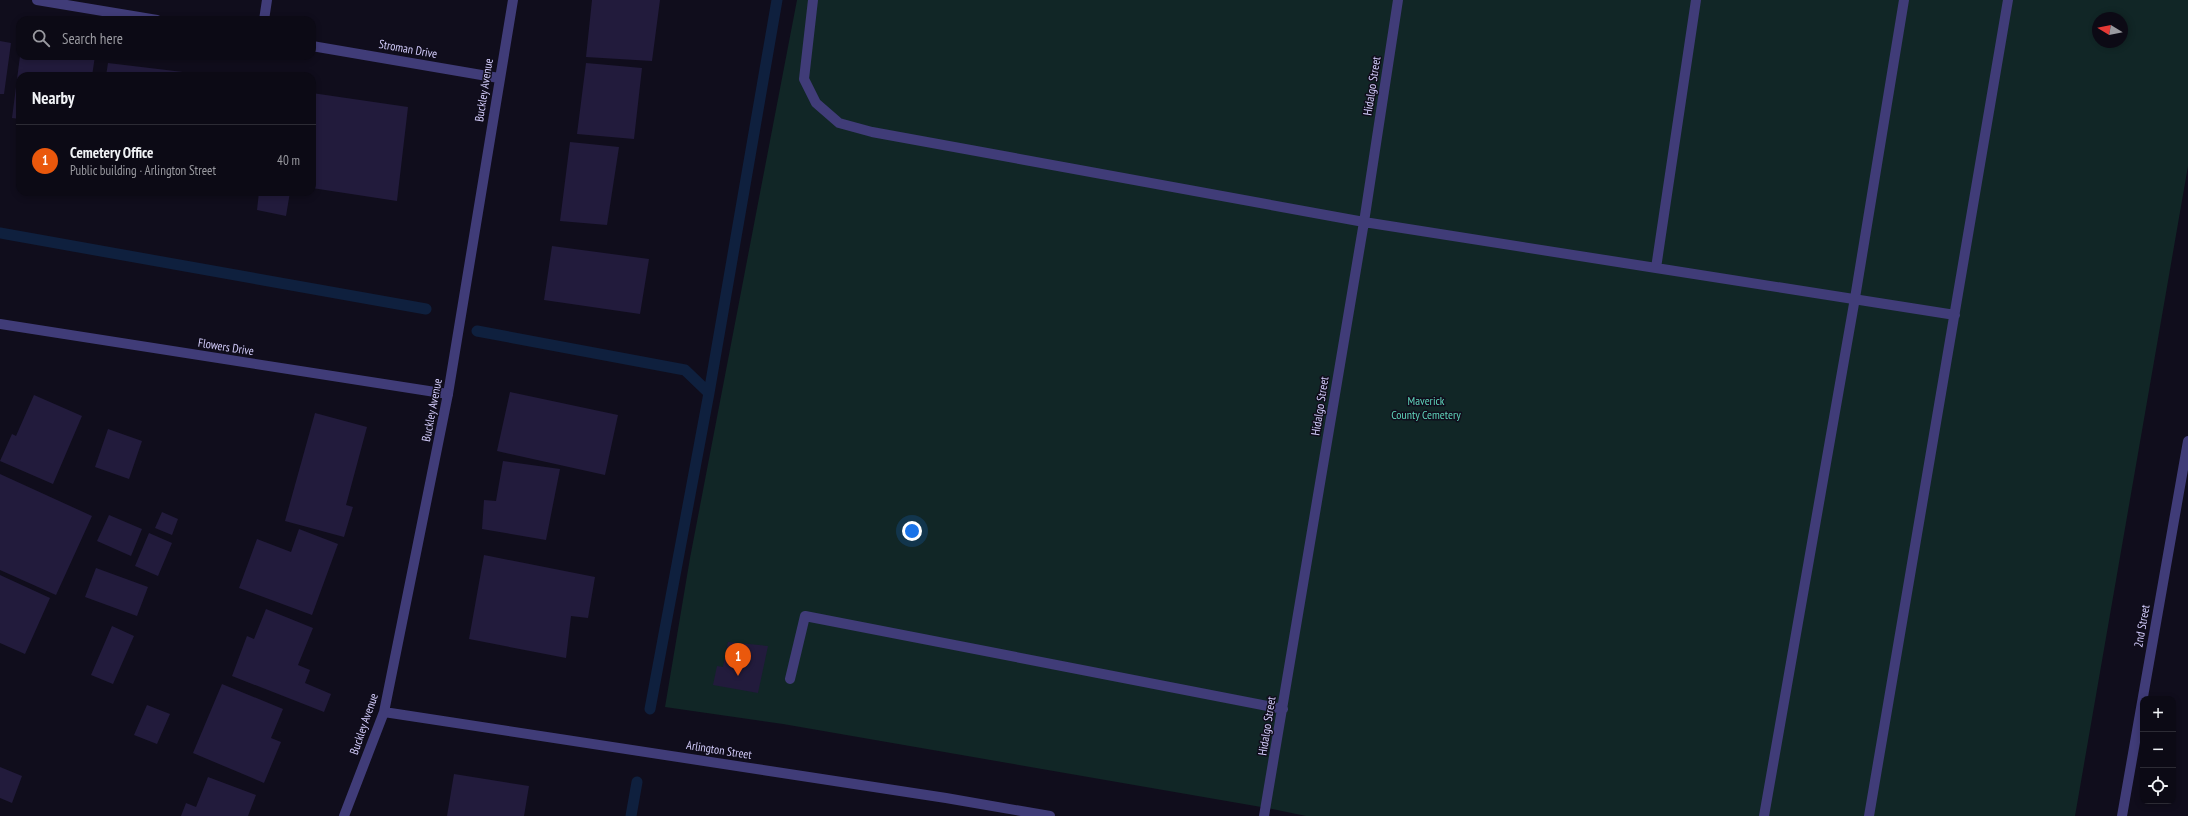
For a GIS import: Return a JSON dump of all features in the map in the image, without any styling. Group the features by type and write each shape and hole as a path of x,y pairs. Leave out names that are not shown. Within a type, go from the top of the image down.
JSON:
{"street":[{"path":"43,0 134,16"},
{"path":"265,16 267,0"},
{"name":"Buckley Avenue","path":"344,816 384,712 448,394 513,0"},
{"path":"813,0 804,79 816,103 839,123 872,132 1364,222 1855,298 1955,315"},
{"name":"Hidalgo Street","path":"1264,816 1364,222 1398,0"},
{"path":"1656,268 1696,0"},
{"path":"1764,816 1855,298 1904,0"},
{"path":"1869,816 2008,0"},
{"name":"Stroman Drive","path":"316,47 499,78"},
{"name":"Flowers Drive","path":"0,324 448,394"},
{"name":"2nd Street","path":"2122,816 2188,441"},
{"path":"790,680 804,616 1283,709"},
{"name":"Arlington Street","path":"384,712 946,798 1050,816"}],"green space":[{"name":"Maverick County Cemetery","path":"797,0 2188,0 2188,166 2075,816 1306,816 783,724 665,707 690,558"}],"building":[{"path":"592,0 660,0 652,61 586,57"},
{"path":"0,41 11,43 4,94 0,94"},
{"path":"19,60 94,60 93,72 18,72"},
{"path":"108,63 183,72 107,72"},
{"path":"586,63 642,68 634,139 577,134"},
{"path":"16,87 16,118 12,118"},
{"path":"316,94 408,107 397,201 316,189"},
{"path":"570,142 619,147 607,225 560,221"},
{"path":"259,196 289,196 286,216 257,210"},
{"path":"552,246 649,259 640,314 544,300"},
{"path":"510,392 618,415 605,475 497,451"},
{"path":"34,395 82,416 53,484 0,461 12,434 16,436"},
{"path":"315,413 367,427 346,505 353,507 344,537 285,521"},
{"path":"108,429 142,441 129,479 95,467"},
{"path":"503,461 560,469 546,540 482,529 484,500 496,501"},
{"path":"0,474 92,516 56,595 0,570"},
{"path":"162,512 178,519 172,535 155,528"},
{"path":"109,515 142,529 131,556 97,541"},
{"path":"299,529 338,544 312,615 239,588 257,539 291,552"},
{"path":"149,533 172,543 158,576 135,566"},
{"path":"484,555 595,577 588,618 571,616 566,658 469,639"},
{"path":"96,568 148,587 137,616 85,597"},
{"path":"0,575 50,598 25,654 0,643"},
{"path":"266,609 313,628 298,665 310,670 305,683 331,694 324,712 232,676 247,636 254,639"},
{"path":"112,626 134,636 113,684 91,675"},
{"path":"728,642 768,646 758,693 713,685 717,666 723,667"},
{"path":"222,684 283,709 271,738 281,742 264,783 193,753"},
{"path":"147,705 170,714 157,744 134,735"},
{"path":"0,767 22,776 12,803 0,798"},
{"path":"454,774 529,786 524,816 447,816"},
{"path":"208,777 256,795 248,816 181,816 186,803 196,807"}],"waterway":[{"path":"650,709 709,393 777,0"},
{"path":"0,233 426,309"},
{"path":"477,331 685,370 709,393"},
{"path":"631,816 637,782"}],"place":[{"name":"Cemetery Office","path":"738,676"}]}
